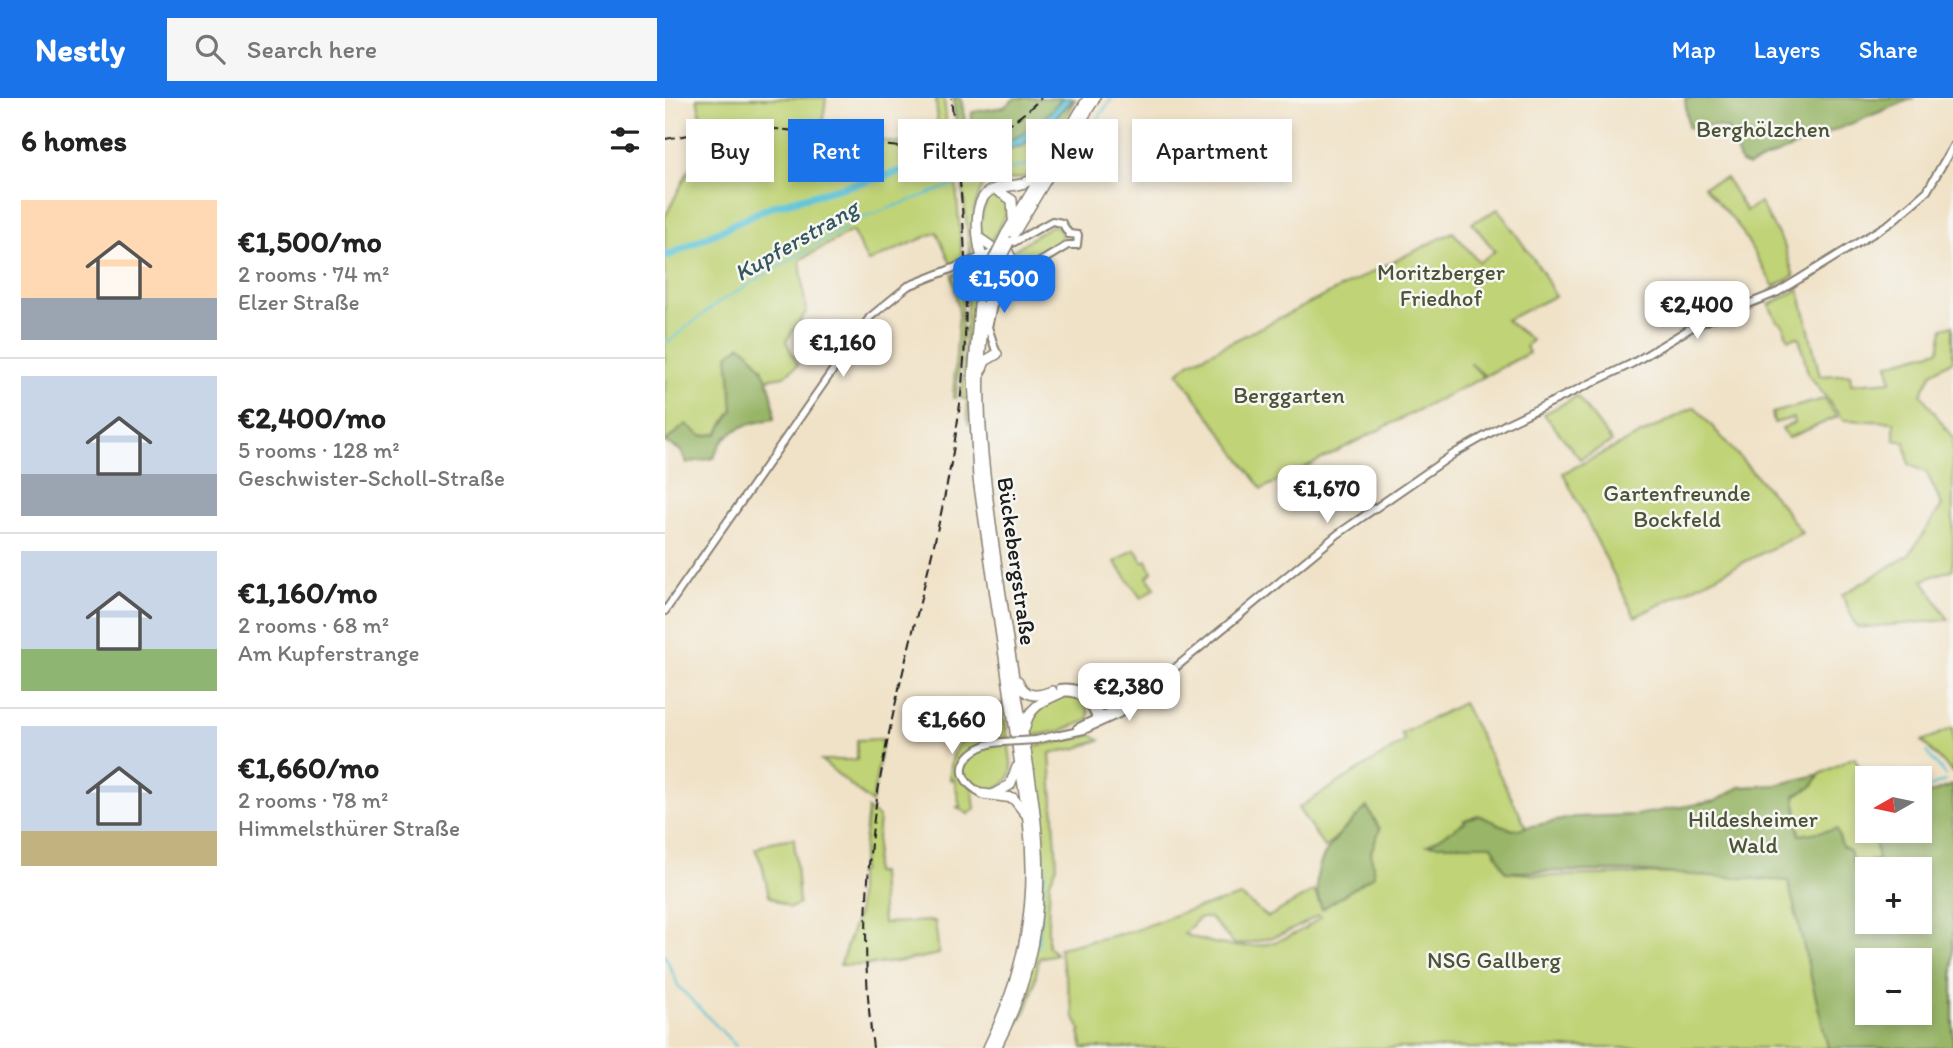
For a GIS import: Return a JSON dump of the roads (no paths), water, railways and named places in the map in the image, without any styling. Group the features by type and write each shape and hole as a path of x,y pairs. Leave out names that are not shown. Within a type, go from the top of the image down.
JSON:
{"highway":[{"name":"Bückebergstraße","path":"1075,119 1088,98"},
{"name":"Bückebergstraße","path":"996,1048 1024,985 1035,939 1040,901 1039,841 985,478 980,377 983,315 1006,243 1095,98"},
{"path":"982,258 979,238 980,205 985,194 1028,182"},
{"name":"Bückebergstraße","path":"988,1048 1014,986 1027,939 1033,875 1028,820 982,520 974,425 975,335 983,291 1038,182"},
{"path":"994,190 1012,200 1006,243 1019,273"},
{"path":"979,238 993,248 1006,243"},
{"path":"980,377 985,361 997,354"},
{"path":"1014,674 1022,689 1031,695 1061,691"},
{"path":"1024,736 1027,717 1033,709 1061,691"},
{"path":"988,794 1012,782 1018,755"},
{"path":"988,794 1015,799 1028,820"}],"street":[{"path":"988,794 966,781 963,770 966,759 982,745 1075,733 1111,719 1329,541 1406,485 1506,424 1652,353 1712,319 1778,292 1901,216 1927,191 1953,146"},
{"path":"665,611 879,307 908,286 982,258 1052,221 1063,224 1069,234"},
{"path":"997,354 989,334 993,302 999,286 1068,245 1076,246 1080,241 1076,233 1069,234"},
{"path":"1068,245 1066,240 1069,234"},
{"path":"1061,691 1077,688 1094,703 1105,707 1123,706"},
{"path":"1061,691 1075,692 1084,697 1099,719"},
{"path":"1056,736 1099,719 1138,697"},
{"path":"1094,703 1099,719"}],"water":[{"path":"1062,98 1073,98 1054,119 1042,119"},
{"path":"1026,132 1026,143 1012,148 1012,139"}],"waterway":[{"name":"Kupferstrang","path":"1098,119 1112,98"},
{"name":"Kupferstrang","path":"665,344 719,302 862,218 972,178 1026,165"},
{"path":"665,257 770,207 898,172"},
{"path":"1031,750 1045,873 1038,948"},
{"path":"1926,752 1946,776"},
{"path":"1932,786 1945,781"},
{"path":"665,956 679,987 736,1046"},
{"path":"1003,1048 1007,1040"}],"railway":[{"path":"873,1048 866,930 875,811 893,713 950,468 963,379 965,258 951,98"},
{"path":"665,139 725,129 761,128 907,148 941,147 975,140 1008,124 1041,98"}],"park label":[{"name":"Berghölzchen","path":"1763,129"},
{"name":"Moritzberger Friedhof","path":"1441,285"},
{"name":"Berggarten","path":"1289,395"},
{"name":"Gartenfreunde Bockfeld","path":"1677,506"},
{"name":"Hildesheimer Wald","path":"1753,832"},
{"name":"NSG Gallberg","path":"1494,960"}]}
